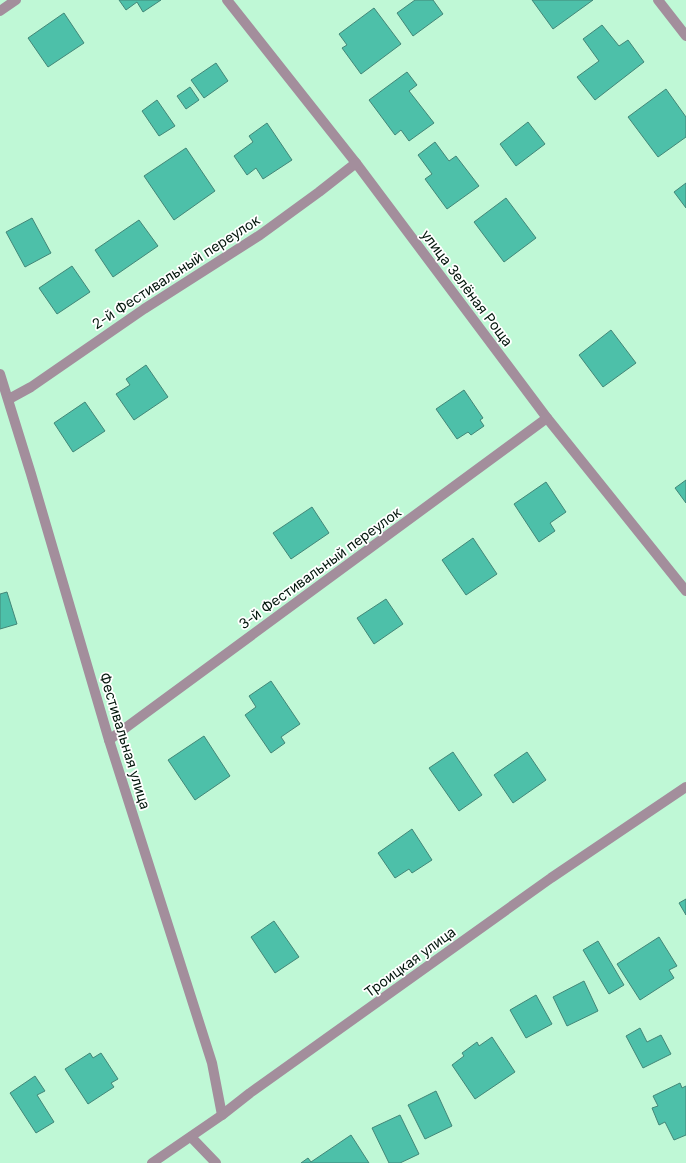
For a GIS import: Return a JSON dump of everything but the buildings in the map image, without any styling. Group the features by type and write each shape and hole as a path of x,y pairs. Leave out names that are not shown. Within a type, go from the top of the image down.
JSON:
{"street":[{"path":"0,11 16,0"},
{"name":"улица Зелёная Роща","path":"227,0 356,163 547,418 686,591"},
{"path":"658,0 686,36"},
{"name":"2-й Фестивальный переулок","path":"9,399 31,387 144,308 260,235 356,163"},
{"name":"Фестивальная улица","path":"0,374 9,399 109,740 212,1063 222,1115"},
{"name":"3-й Фестивальный переулок","path":"109,740 547,418"},
{"name":"Троицкая улица","path":"152,1163 222,1115 551,878 686,787"},
{"path":"190,1137 216,1163"}]}
